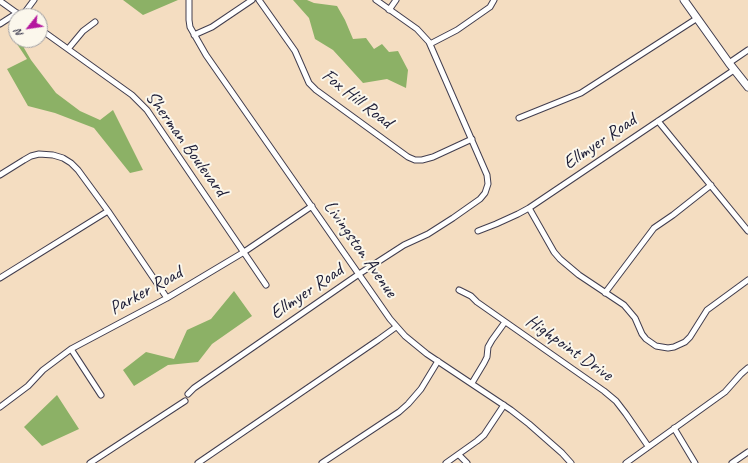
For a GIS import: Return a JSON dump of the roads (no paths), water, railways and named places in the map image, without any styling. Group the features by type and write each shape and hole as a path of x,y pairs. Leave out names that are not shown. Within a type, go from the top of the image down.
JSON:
{"main road":[{"path":"684,0 734,70 748,87"}],"street":[{"path":"27,8 34,0"},
{"name":"Livingston Avenue","path":"189,0 190,27 206,55 396,327 413,343 504,405 529,424 562,453 570,463"},
{"path":"194,35 212,28 252,0"},
{"name":"Fox Hill Road","path":"259,0 295,51 309,83 316,90 408,157 415,160 422,160 433,157 472,139"},
{"path":"376,0 417,29 430,44 472,139"},
{"path":"389,10 396,0"},
{"path":"430,44 457,30 490,6 494,0"},
{"path":"0,2 9,8"},
{"path":"519,118 582,93 696,18"},
{"path":"68,50 83,31 95,22"},
{"name":"Sherman Boulevard","path":"48,35 132,95 147,110 266,284"},
{"path":"729,63 748,50"},
{"name":"Ellmyer Road","path":"478,231 529,208 734,70"},
{"path":"658,121 748,231"},
{"name":"Ellmyer Road","path":"188,394 194,388 359,274 404,245 428,234 480,199 485,193 488,184 488,175 472,139"},
{"path":"0,175 31,156 39,154 63,158 71,163 78,170 108,211 167,298"},
{"path":"605,292 654,228 711,185"},
{"name":"Parker Road","path":"0,407 28,386 43,370 71,350 167,298 244,252 312,206"},
{"path":"529,208 554,252 560,259 579,275 628,309 635,318 642,334 656,346 668,348 685,342 690,337 707,310 748,280"},
{"path":"0,278 108,211"},
{"name":"Highpoint Drive","path":"459,290 471,296 477,302 604,391 616,401 648,446"},
{"path":"472,383 487,357 488,347 505,322"},
{"path":"198,463 396,327"},
{"path":"71,350 101,395"},
{"path":"322,463 399,412 421,389 438,361"},
{"path":"626,463 724,392 748,368"},
{"path":"90,463 185,401"},
{"path":"446,463 478,441 484,435 504,405"},
{"path":"674,428 695,463"},
{"path":"732,463 748,452"},
{"path":"458,455 467,463"}]}
